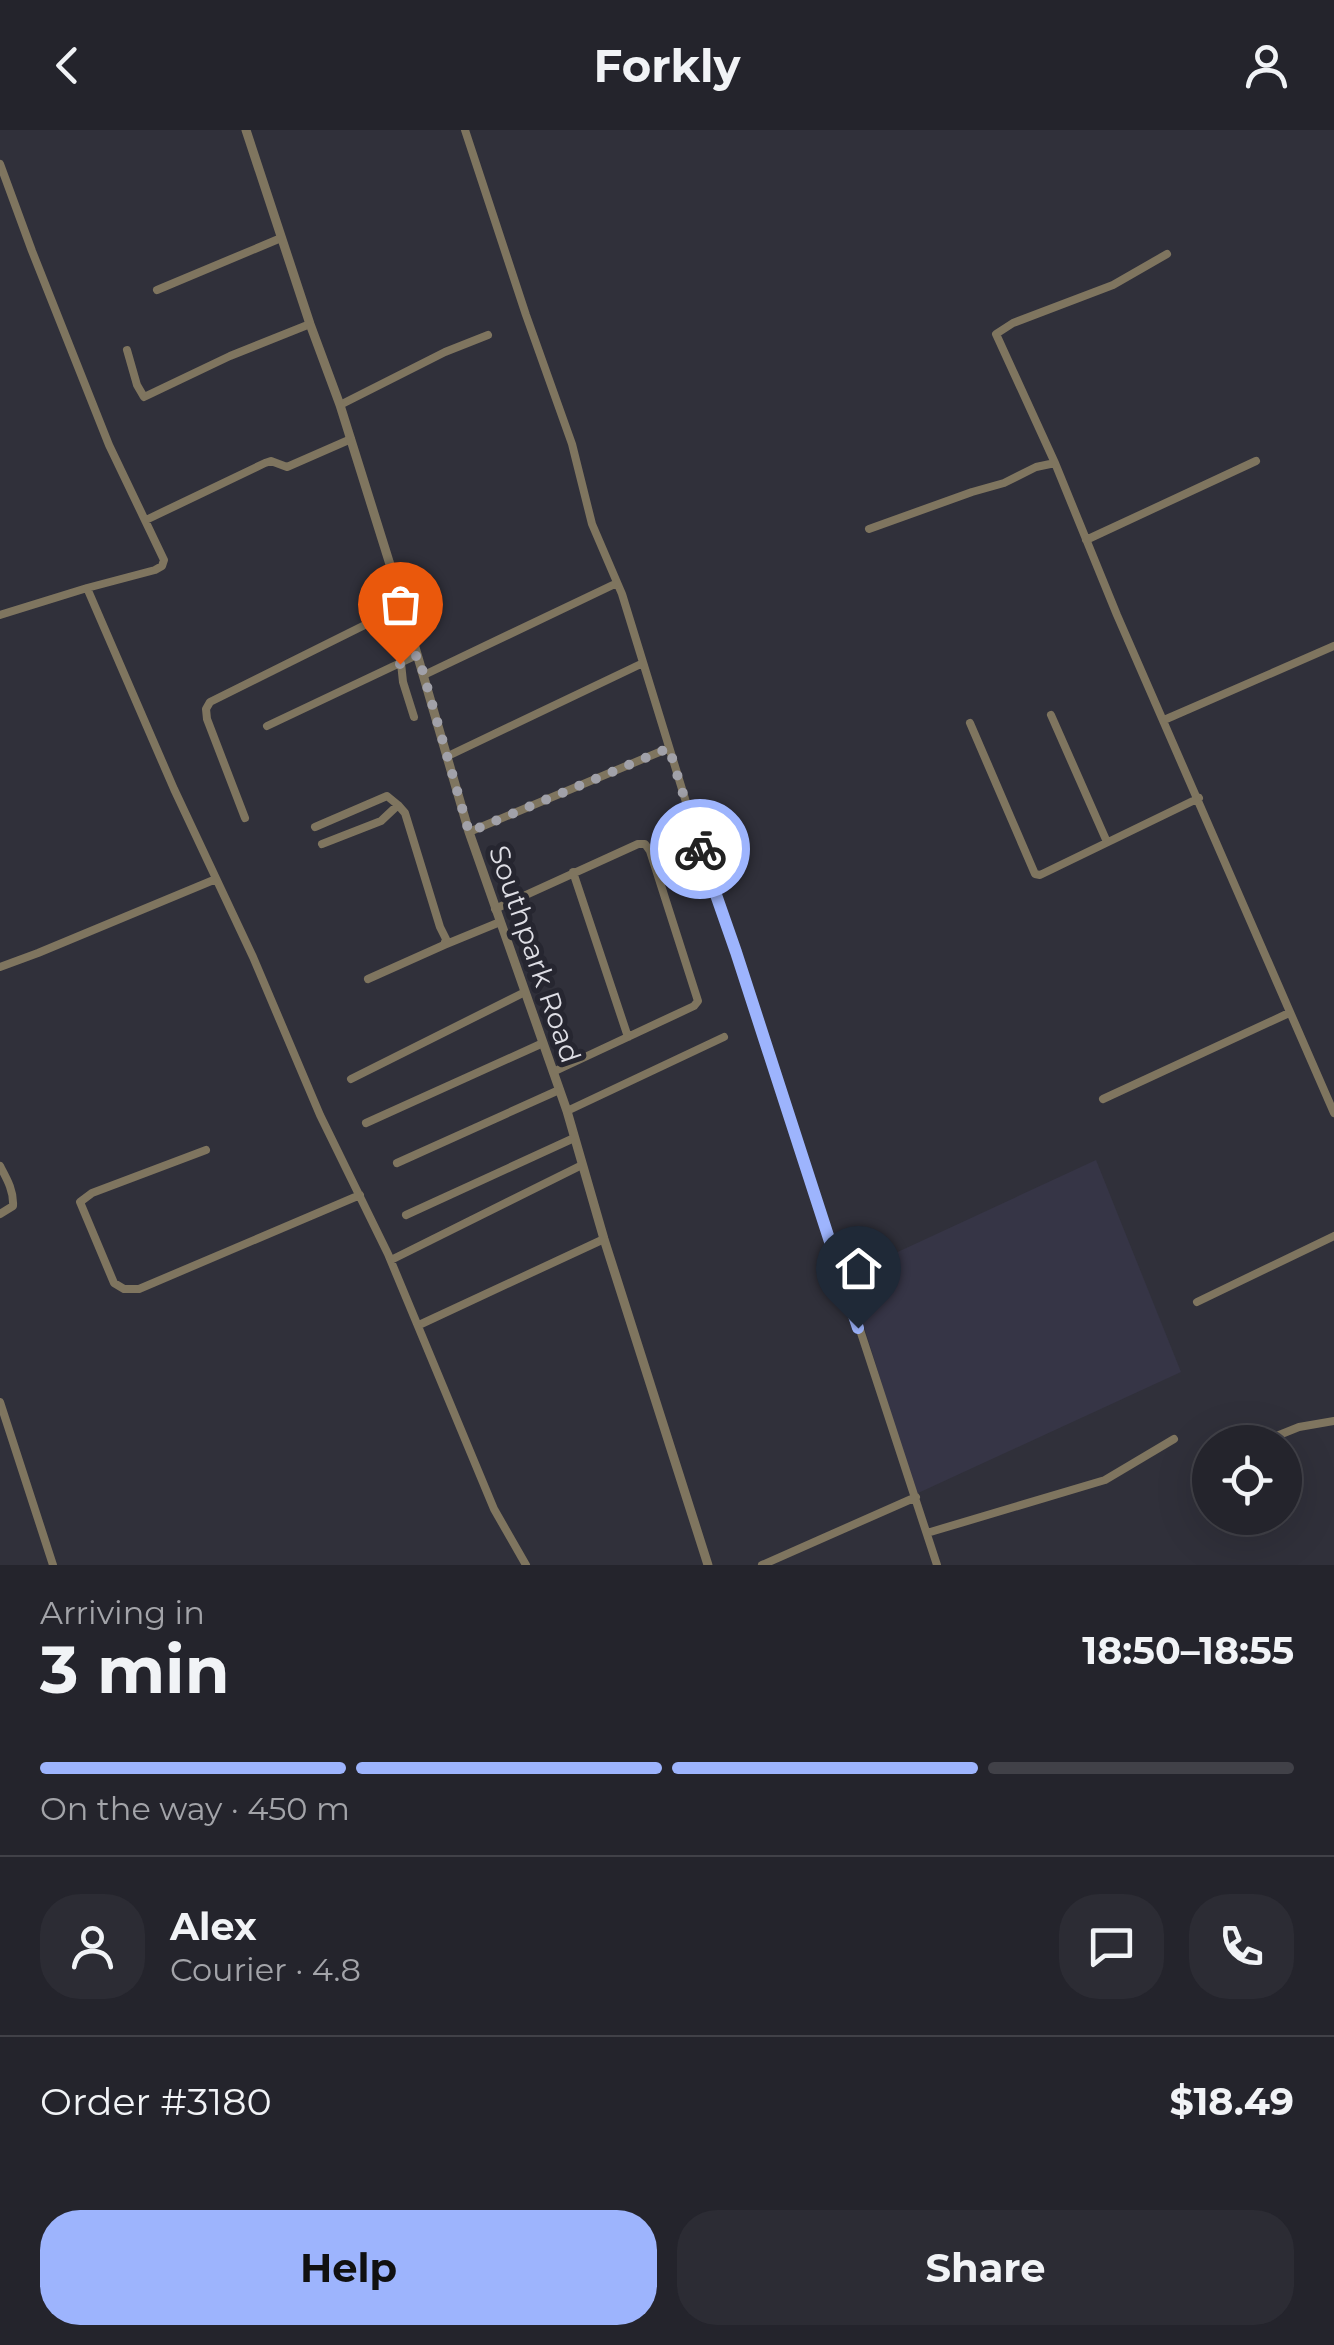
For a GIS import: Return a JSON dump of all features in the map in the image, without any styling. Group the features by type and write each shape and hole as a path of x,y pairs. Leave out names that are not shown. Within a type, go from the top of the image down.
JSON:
{"street":[{"name":"Southpark Road","path":"246,130 340,405 469,832 567,1112 708,1565"},
{"path":"465,130 572,444 592,524 617,583 936,1565"},
{"path":"0,164 109,445 164,560 155,570 0,616"},
{"path":"157,290 282,238"},
{"path":"1167,254 1113,284 1014,323 996,334 1334,1113"},
{"path":"126,350 144,397 310,324"},
{"path":"340,405 445,352 488,336"},
{"path":"146,520 265,463 287,467 351,440"},
{"path":"1086,540 1256,461"},
{"path":"869,529 1055,463"},
{"path":"424,676 617,583"},
{"path":"86,588 268,991 320,1116 391,1260 494,1509 526,1565"},
{"path":"244,818 206,719 210,702 403,606"},
{"path":"1164,720 1334,646"},
{"path":"268,726 418,655"},
{"path":"448,756 643,663"},
{"path":"400,664 414,717"},
{"path":"1051,715 1107,842"},
{"path":"970,724 1035,874 1040,875 1198,798"},
{"path":"469,832 669,748"},
{"path":"315,828 390,797 405,813 446,939 444,945"},
{"path":"322,844 381,821 398,805"},
{"path":"496,909 638,844 644,844 650,851 698,1002 552,1072"},
{"path":"573,872 628,1036"},
{"path":"0,966 38,954 216,879"},
{"path":"368,979 500,922"},
{"path":"350,1079 525,992"},
{"path":"1102,1099 1289,1013"},
{"path":"567,1112 724,1037"},
{"path":"366,1123 542,1043"},
{"path":"397,1163 559,1090"},
{"path":"406,1216 574,1138"},
{"path":"206,1150 92,1193 80,1202 114,1284 139,1290 360,1195"},
{"path":"391,1260 582,1165"},
{"path":"0,1166 13,1200 12,1206 0,1214"},
{"path":"1197,1302 1334,1236"},
{"path":"419,1326 604,1239"},
{"path":"0,1402 53,1565"},
{"path":"1302,1426 1334,1421"},
{"path":"927,1533 1105,1480 1174,1440"},
{"path":"762,1565 916,1497"}],"shaded area":[{"path":"1096,1160 1181,1372 916,1494 848,1275"}],"way so far":[{"path":"400,664 418,655 469,832 669,748 700,849"}],"route":[{"path":"700,849 858,1328"}]}
